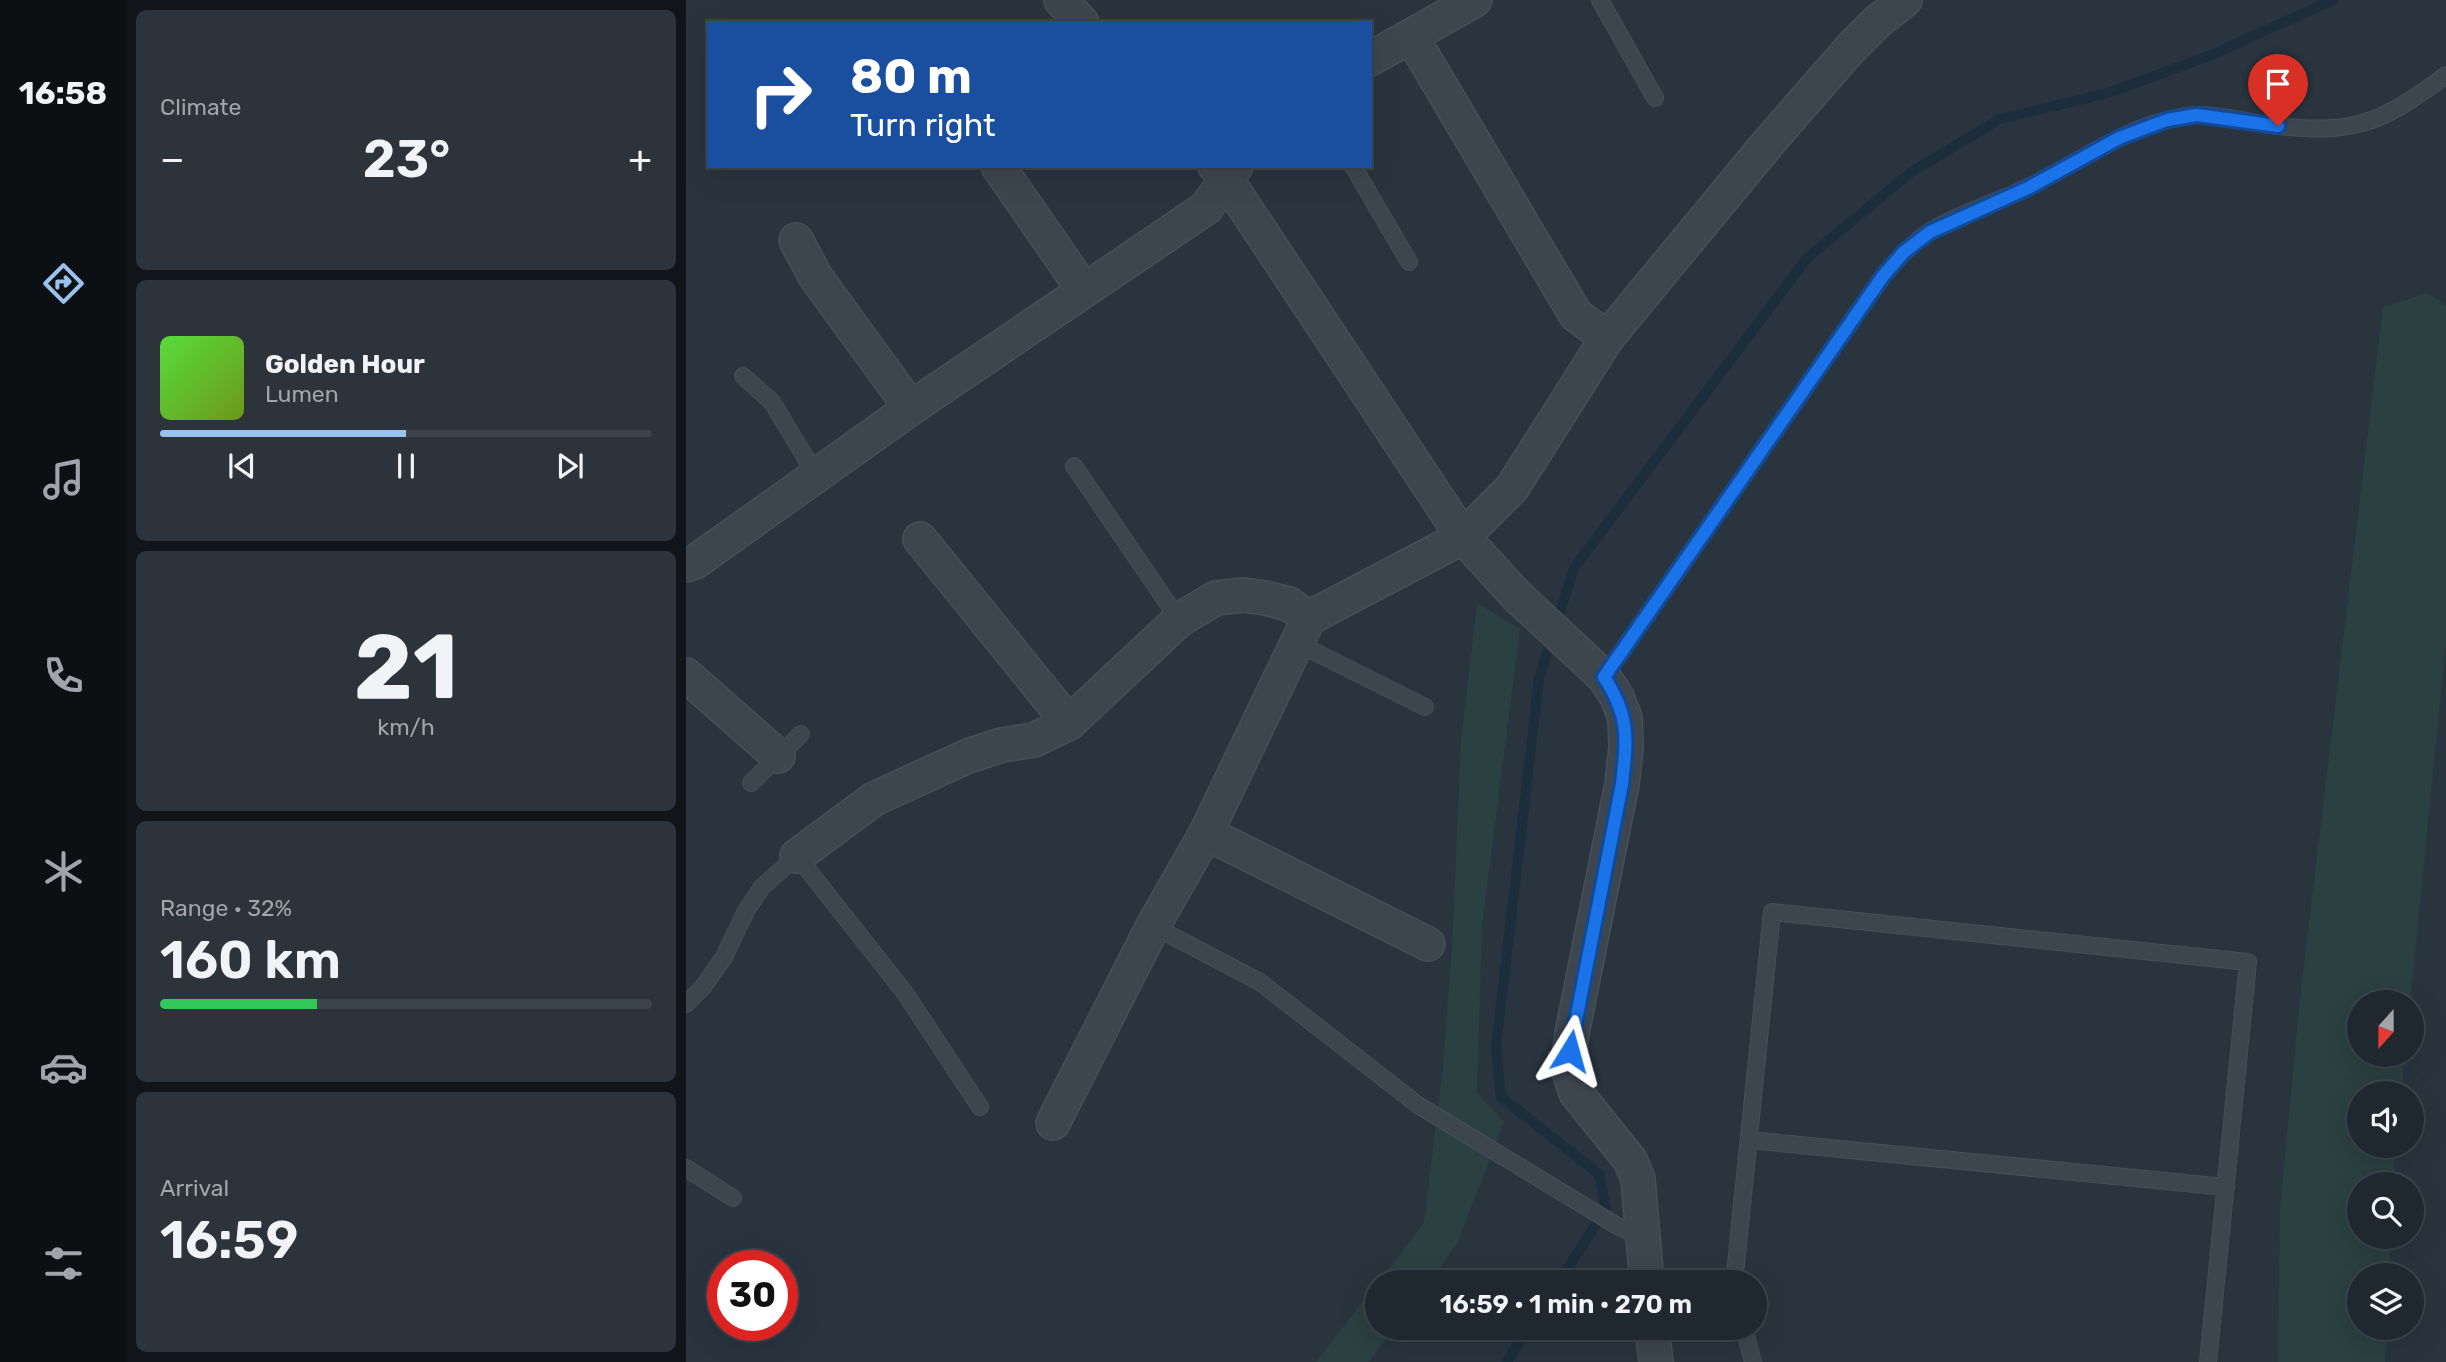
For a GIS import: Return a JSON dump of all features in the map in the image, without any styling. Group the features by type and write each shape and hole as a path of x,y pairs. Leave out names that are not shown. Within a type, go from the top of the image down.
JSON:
{"street":[{"path":"1061,0 1080,21"},
{"path":"1372,58 1475,0"},
{"path":"1053,1123 1153,926 1206,833 1303,631 1463,537 1512,488 1607,338 1769,142 1850,49 1877,22 1905,0"},
{"path":"1411,36 1576,315 1607,338"},
{"path":"999,168 1083,289"},
{"path":"686,565 695,562 1083,289 1206,208 1226,170 1463,537 1517,596 1594,667 1617,697 1625,718 1626,748 1622,784 1572,1033 1568,1068 1576,1093 1630,1160 1638,1179 1631,1232 1643,1270"},
{"path":"796,240 815,276 911,408"},
{"path":"920,539 1069,723"},
{"path":"797,856 874,799 968,755 1002,745 1034,740 1069,723 1179,620 1216,598 1244,595 1289,604 1303,631"},
{"path":"686,675 789,745"},
{"path":"1206,833 1428,944"},
{"path":"1653,1340 1656,1362"}],"lane":[{"path":"1600,0 1655,98"},
{"path":"1594,667 1883,276 1904,252 1930,232 2028,188 2119,138 2167,120 2197,115 2278,126 2333,129 2353,126 2391,113 2446,75"},
{"path":"1354,168 1409,262"},
{"path":"743,376 772,402 816,475"},
{"path":"1074,466 1179,620"},
{"path":"1303,631 1425,707"},
{"path":"751,783 789,745"},
{"path":"686,1004 703,987 724,957 746,911 762,887 797,856 905,993 980,1107"},
{"path":"1735,1270 1772,912 2248,962 2208,1362"},
{"path":"1153,926 1260,982 1418,1105 1631,1232"},
{"path":"1749,1140 2226,1187"},
{"path":"686,1168 733,1198"},
{"path":"1747,1340 1753,1362"}],"green space":[{"path":"2428,293 2446,306 2446,643 2411,990 2347,990 2347,1068 2404,1068 2402,1081 2347,1081 2347,1158 2394,1158 2394,1172 2347,1172 2347,1249 2390,1249 2390,1263 2347,1263 2347,1340 2386,1340 2385,1362 2278,1362 2280,1209 2300,998 2383,307"},
{"path":"1477,603 1520,629 1482,926 1477,1093 1504,1122 1458,1242 1438,1270 1388,1270 1424,1223 1443,1067 1452,946 1461,741"},
{"path":"1365,1299 1365,1340 1385,1340 1369,1362 1316,1362"}],"waterway":[{"path":"1566,1270 1606,1209 1599,1174 1501,1097 1496,1047 1539,679 1574,568 1807,258 1910,173 2000,119 2108,93 2209,56 2333,0"},
{"path":"1507,1362 1521,1340"}],"route":[{"path":"1570,1051 1622,784 1626,748 1625,718 1617,697 1604,677 1883,276 1904,252 1930,232 2028,188 2119,138 2167,120 2197,115 2278,126"}]}
